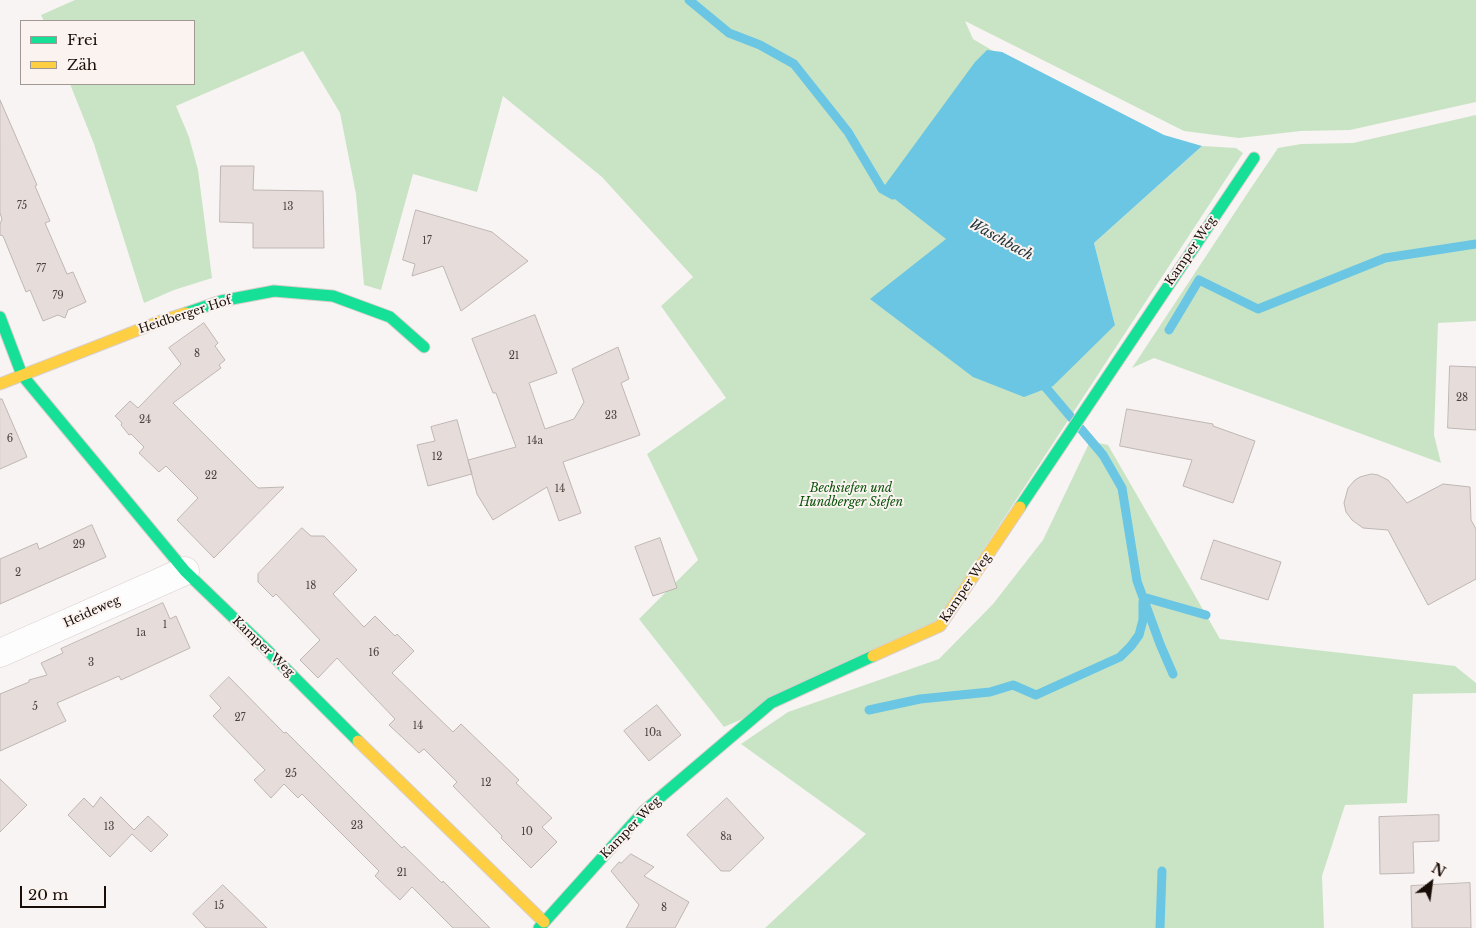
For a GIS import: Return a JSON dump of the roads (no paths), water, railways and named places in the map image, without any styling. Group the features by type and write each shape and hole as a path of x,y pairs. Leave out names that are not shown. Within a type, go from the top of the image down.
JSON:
{"street":[{"name":"Kamper Weg","path":"0,317 22,375 185,571 267,650 542,925 644,811 771,703 940,626 1254,158"},
{"name":"Heidberger Hof","path":"0,384 161,321 221,301 274,291 333,296 350,302 390,317 424,347"},
{"name":"Heideweg","path":"0,653 185,571"}],"water":[{"path":"987,50 1002,52 1164,135 1202,146 1094,243 1115,325 1053,386 1024,397 973,377 870,299 946,239 882,189 975,62"}],"waterway":[{"name":"Waschbach","path":"689,0 729,33 760,45 794,64 848,132 882,189 893,195"},
{"path":"1169,330 1199,280 1258,309 1385,258 1476,244"},
{"name":"Waschbach","path":"1042,380 1042,383 1103,455 1122,488 1137,581 1173,674"},
{"name":"Waschbach","path":"1143,597 1206,615"},
{"path":"869,710 920,699 990,692 1013,685 1036,695 1120,657 1139,635 1143,620 1143,602"},
{"path":"1160,928 1162,871"}],"park label":[{"name":"Bechsiefen und Hundberger Siefen","path":"851,496"}]}
